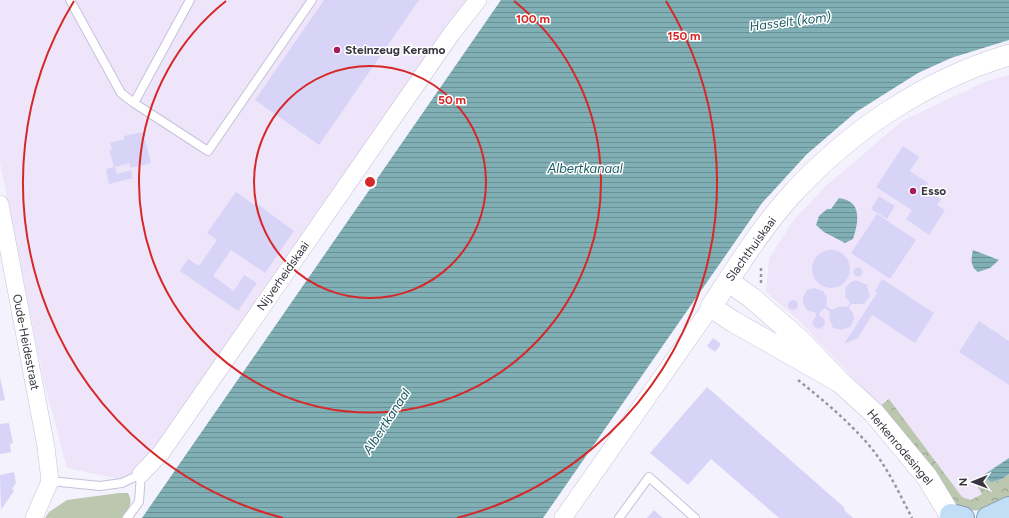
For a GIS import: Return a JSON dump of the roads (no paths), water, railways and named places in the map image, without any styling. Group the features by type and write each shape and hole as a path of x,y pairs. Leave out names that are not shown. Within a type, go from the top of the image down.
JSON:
{"highway":[{"path":"988,518 1009,508"}],"street":[{"name":"Nijverheidskaai","path":"141,474 161,453 447,40 478,0"},
{"name":"Slachthuiskaai","path":"563,518 711,307 763,230 791,195 823,162 864,128 900,103 927,88 958,74 1009,55"},
{"name":"Oude-Heidestraat","path":"0,204 46,447 50,481"},
{"name":"Herkenrodesingel","path":"728,281 752,298 802,342 840,382 874,413 922,471 955,517"},
{"name":"Herkenrodesingel","path":"711,307 734,322 840,382"},
{"path":"34,518 39,511 50,481"}],"lane":[{"path":"70,0 121,93 208,152 312,0"},
{"path":"134,103 190,0"},
{"path":"127,518 138,502 141,474"},
{"name":"Nijverheidskaai","path":"50,481 100,486 122,483 141,474"},
{"path":"619,518 648,477 695,518"}],"water":[{"name":"Albertkanaal","path":"501,0 1009,0 1009,40 951,58 918,73 856,112 807,154 762,203 543,518 142,518"},
{"path":"839,198 852,203 857,213 857,225 853,239 845,243 824,232 816,225 819,216 827,209 831,209"},
{"path":"973,250 999,260 990,268 978,272 975,270 972,262"},
{"path":"1009,458 1009,474 1002,479 991,482 982,476"}],"place":[{"name":"Steinzeug Keramo","path":"337,50"},
{"name":"Esso","path":"913,191"}],"water label":[{"name":"Hasselt (kom)","path":"790,21"}]}
